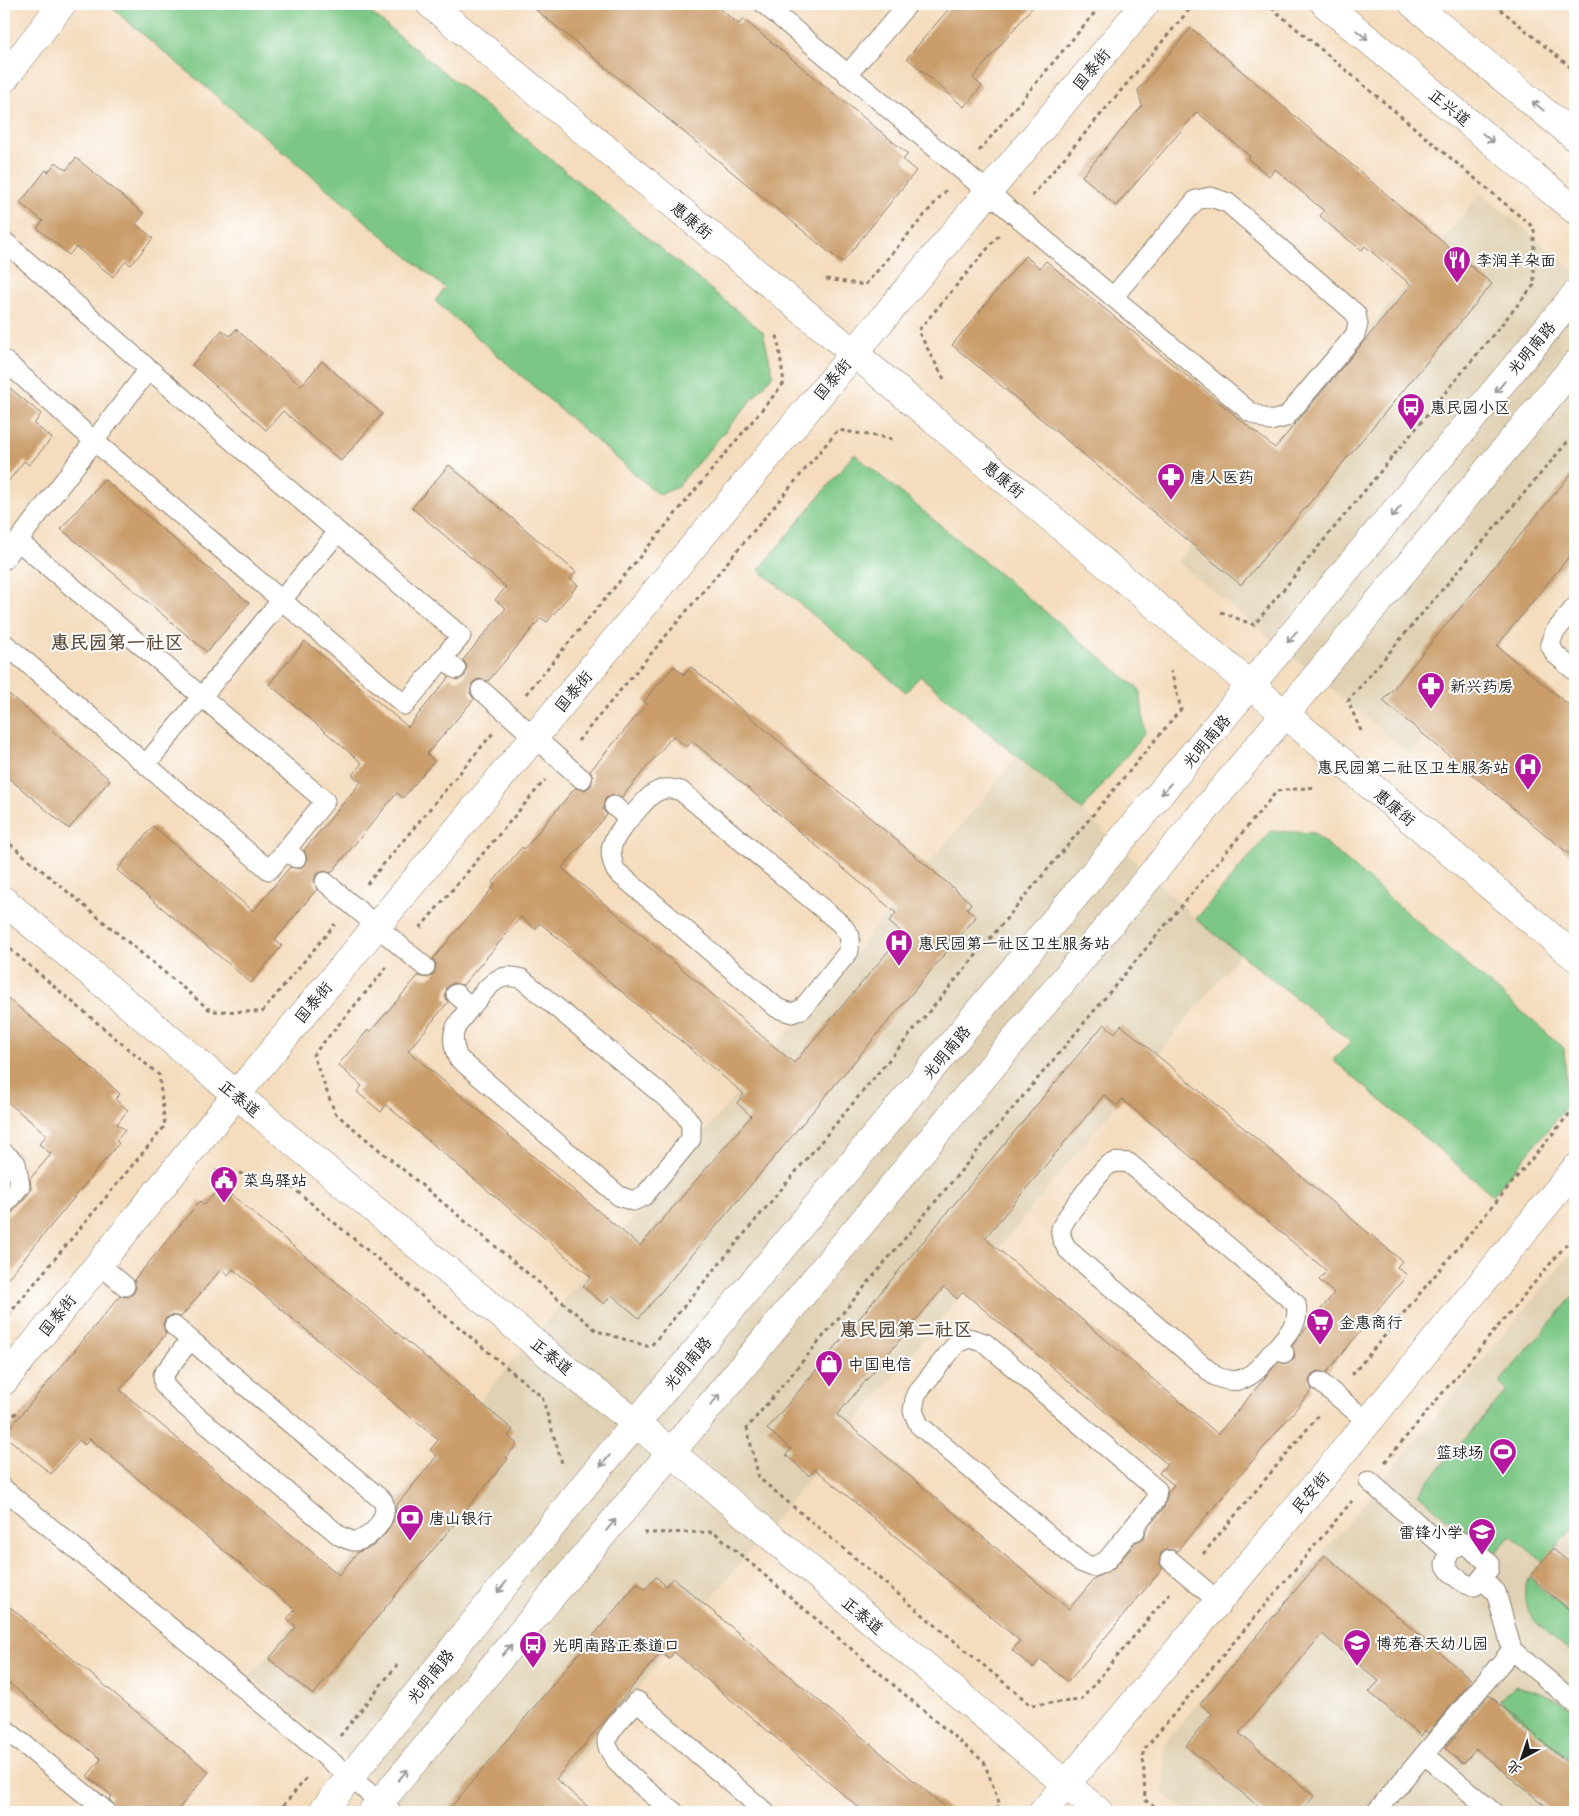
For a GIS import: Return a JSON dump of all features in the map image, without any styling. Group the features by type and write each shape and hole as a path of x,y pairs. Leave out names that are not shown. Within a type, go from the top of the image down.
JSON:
{"street":[{"path":"4,79 62,4"},
{"name":"惠康街","path":"430,4 854,353 1575,957"},
{"name":"国泰街","path":"4,1381 236,1095 1145,4"},
{"name":"正兴道","path":"1324,4 1575,210"},
{"path":"1413,4 1575,137"},
{"name":"光明南路","path":"322,1812 349,1776 636,1423 1251,687 1575,295"},
{"path":"381,1809 1283,714 1575,365"},
{"name":"正泰道","path":"4,901 236,1095 636,1423 1098,1812"},
{"name":"民安街","path":"1043,1812 1368,1422 1575,1169"}],"lane":[{"path":"764,4 847,75 988,192 1113,298 1250,412 1270,421 1286,417 1355,335 1358,324 1356,314 1228,204 1211,197 1196,200 1113,298"},
{"path":"847,75 908,4"},
{"path":"4,241 149,369 461,636 449,664 405,705 94,441 4,360"},
{"path":"4,560 149,369"},
{"path":"146,764 200,696 338,532"},
{"path":"4,643 269,870 291,854 325,801 18,541"},
{"path":"1575,607 1554,633 1550,644 1555,654 1575,671"},
{"path":"481,690 582,779"},
{"path":"668,787 680,791 841,924 850,936 849,951 802,1009 792,1013 777,1008 616,871 610,858 612,841 629,819 655,791 668,787"},
{"path":"614,806 629,819"},
{"path":"325,882 425,968"},
{"path":"510,975 522,979 683,1112 691,1124 691,1139 644,1196 633,1200 619,1196 458,1058 453,1045 454,1028 471,1007 497,978 510,975"},
{"path":"456,994 471,1007"},
{"path":"4,1153 16,1163 20,1186 4,1205"},
{"path":"1117,1162 1129,1163 1296,1304 1298,1316 1280,1350 1252,1376 1228,1382 1215,1376 1068,1250 1061,1239 1061,1227 1066,1217 1106,1166 1117,1162"},
{"path":"98,1264 125,1286"},
{"path":"174,1326 383,1501 386,1508 384,1517 367,1538 353,1542 340,1536 179,1401 164,1385 164,1375 190,1340"},
{"path":"969,1338 985,1343 1157,1490 1155,1501 1134,1530 1106,1561 1093,1567 1080,1562 919,1425 913,1411 916,1394 957,1343 969,1338"},
{"path":"1320,1382 1368,1422"},
{"path":"1369,1481 1450,1552"},
{"path":"4,1489 349,1776 381,1809"},
{"path":"1462,1542 1488,1563 1489,1569 1475,1586 1467,1585 1447,1568 1445,1563 1450,1552 1462,1542"},
{"path":"1170,1560 1219,1602"},
{"path":"1481,1579 1496,1592 1512,1650 1575,1703"},
{"path":"1376,1812 1512,1650"},
{"path":"674,1812 615,1761 607,1750 607,1738 637,1701 764,1812"},
{"path":"4,1728 107,1812"},
{"path":"1425,1755 1493,1812"}],"path":[{"path":"944,379 918,331 1194,4"},
{"path":"1221,612 1254,625 1534,286 1534,228 1267,4"},
{"path":"1494,4 1575,71"},
{"path":"4,839 212,1011 262,1012 784,383 777,335"},
{"path":"893,438 838,430 313,1055 335,1113 597,1330 650,1347 1181,709 1171,671"},
{"path":"1361,730 1348,702 1575,433"},
{"path":"1081,1700 1031,1705 759,1478 747,1428 1277,791 1316,787"},
{"path":"4,944 160,1075 165,1126 4,1320"},
{"path":"215,1170 280,1177 535,1391 542,1398 562,1462"},
{"path":"644,1532 714,1532 984,1762 1000,1805 994,1812"},
{"path":"1144,1751 1145,1800 1161,1812"}],"shaded area":[{"path":"1481,193 1575,271 1575,554 1410,754 1177,561"},
{"path":"1017,758 1082,810 1196,919 1240,954 536,1812 413,1812 250,1676"},
{"path":"1575,1249 1575,1812 1187,1812 1164,1793 1164,1744"}],"green space":[{"path":"107,4 360,4 763,332 773,375 677,487 659,495 435,301 445,288"},
{"path":"854,454 1140,690 1145,733 1082,810 920,676 906,692 759,570"},
{"path":"1271,831 1314,833 1564,1048 1568,1105 1493,1195 1333,1060 1351,1042 1196,919"},
{"path":"1575,1294 1575,1525 1543,1562 1511,1535 1492,1557 1418,1494 1507,1390 1499,1383"},
{"path":"1529,1578 1575,1618 1575,1655 1546,1631 1530,1613 1525,1602 1525,1591"},
{"path":"1516,1686 1546,1694 1575,1710 1575,1761 1573,1763 1499,1700"}],"building":[{"path":"529,4 713,4 739,24 743,19 908,154 903,160 916,171 842,263"},
{"path":"953,4 1035,4 973,78 982,86 964,107 907,58"},
{"path":"1191,28 1492,284 1241,585 952,345 1025,256 1040,268 1046,261 1275,448 1411,285 1365,246 1362,250 1338,232 1320,216 1324,211 1275,169 1269,176 1248,159 1250,156 1197,112 1116,206 1082,176 1142,106 1138,90"},
{"path":"76,158 144,214 136,224 153,238 131,265 126,261 113,277 76,247 69,255 37,228 43,221 20,203 46,170 48,172 56,162 66,170"},
{"path":"236,329 301,386 322,361 382,414 341,461 283,411 266,430 192,365 222,330 230,336"},
{"path":"4,383 41,414 34,424 52,438 29,465 24,461 4,487"},
{"path":"449,465 576,572 570,579 578,585 547,622 541,618 488,681 478,679 472,683 470,693 474,699 427,754 434,761 403,798 397,793 331,873 322,871 316,875 314,880 317,889 275,940 282,946 251,983 117,870 153,826 253,911 290,867 300,869 304,865 307,859 304,850 361,782 352,775 362,763 269,684 305,641 408,727 449,677 459,680 465,676 467,666 463,660 506,608 495,600 506,587 412,508"},
{"path":"1575,469 1575,549 1497,646 1575,710 1575,859 1383,701"},
{"path":"104,479 249,603 207,652 61,529"},
{"path":"674,666 684,675 691,667 971,903 967,909 976,917 639,1318 612,1295 604,1304 583,1287 591,1277 386,1105 381,1112 357,1092 362,1086 338,1065 368,1030 370,1032 418,976 428,978 434,974 436,964 433,959 495,885 492,883 522,847 524,849 575,788 585,790 591,786 593,776 590,771 647,704 644,701","holes":["673,736 687,747 692,741 896,913 889,922 903,934 794,1063 562,868 607,815 603,809 605,799 611,795 621,798","521,917 535,929 540,923 744,1094 737,1103 751,1116 640,1246 408,1051 448,1002 445,997 447,987 453,983 463,985"]},
{"path":"4,690 110,780 69,829 4,774"},
{"path":"4,995 120,1094 115,1099 128,1110 117,1124 125,1130 116,1141 119,1143 4,1283 4,1216 12,1213 29,1193 31,1189 30,1179 51,1154 39,1144 47,1135 4,1099"},
{"path":"1104,1024 1115,1033 1121,1025 1402,1261 1397,1267 1407,1275 1326,1373 1317,1371 1312,1374 1309,1381 1312,1390 1177,1551 1167,1549 1161,1553 1159,1563 1163,1568 1068,1682 1040,1659 1033,1668 1012,1650 1020,1641 815,1469 809,1476 786,1455 791,1449 767,1429","holes":["1104,1095 1117,1106 1122,1099 1327,1271 1319,1280 1334,1293 1292,1346 1295,1355 1293,1360 1287,1364 1278,1362 1218,1434 985,1238","944,1287 957,1299 963,1292 1167,1464 1159,1473 1174,1485 1168,1492 1164,1508 1146,1530 1144,1538 1136,1542 1114,1568 1095,1578 1069,1609 837,1415"]},
{"path":"215,1193 226,1202 232,1195 513,1430 508,1436 517,1444 506,1458 508,1459 313,1695 269,1659 296,1627 287,1619 295,1610 90,1439 85,1445 79,1440 51,1474 4,1435 120,1296 128,1297 133,1294 136,1288 134,1280 200,1201 204,1205","holes":["221,1269 228,1275 233,1269 438,1440 430,1450 437,1456 396,1506 395,1517 386,1533 373,1546 358,1552 339,1575 120,1390 166,1334 163,1325 165,1319 171,1315 181,1317"]},
{"path":"1553,1549 1575,1567 1575,1615 1530,1576"},
{"path":"1325,1555 1472,1680 1428,1733 1425,1730 1421,1736 1369,1692 1379,1681 1322,1634 1239,1733 1314,1796 1301,1812 1265,1812 1186,1746 1212,1714 1200,1704"},
{"path":"656,1577 666,1586 673,1578 951,1812 864,1812 674,1652 669,1659 661,1652 556,1779 594,1812 447,1812 637,1583 645,1589"},
{"path":"4,1602 209,1772 176,1812 120,1812 109,1799 112,1796 87,1776 101,1759 4,1679"},
{"path":"1489,1695 1575,1769 1575,1812 1553,1812 1476,1749 1463,1764 1445,1748"}],"place":[{"name":"李润羊杂面","path":"1457,284"},
{"name":"惠民园小区","path":"1411,431"},
{"name":"唐人医药","path":"1171,501"},
{"name":"新兴药房","path":"1431,710"},
{"name":"惠民园第二社区卫生服务站","path":"1528,791"},
{"name":"惠民园第一社区卫生服务站","path":"899,967"},
{"name":"菜鸟驿站","path":"224,1204"},
{"name":"金惠商行","path":"1320,1346"},
{"name":"中国电信","path":"829,1388"},
{"name":"篮球场","path":"1503,1476"},
{"name":"唐山银行","path":"410,1542"},
{"name":"雷锋小学","path":"1482,1556"},
{"name":"博苑春天幼儿园","path":"1357,1667"},
{"name":"光明南路正泰道口","path":"533,1669"}],"district":[{"name":"惠民园第一社区","path":"117,642"},
{"name":"惠民园第二社区","path":"906,1329"}]}
